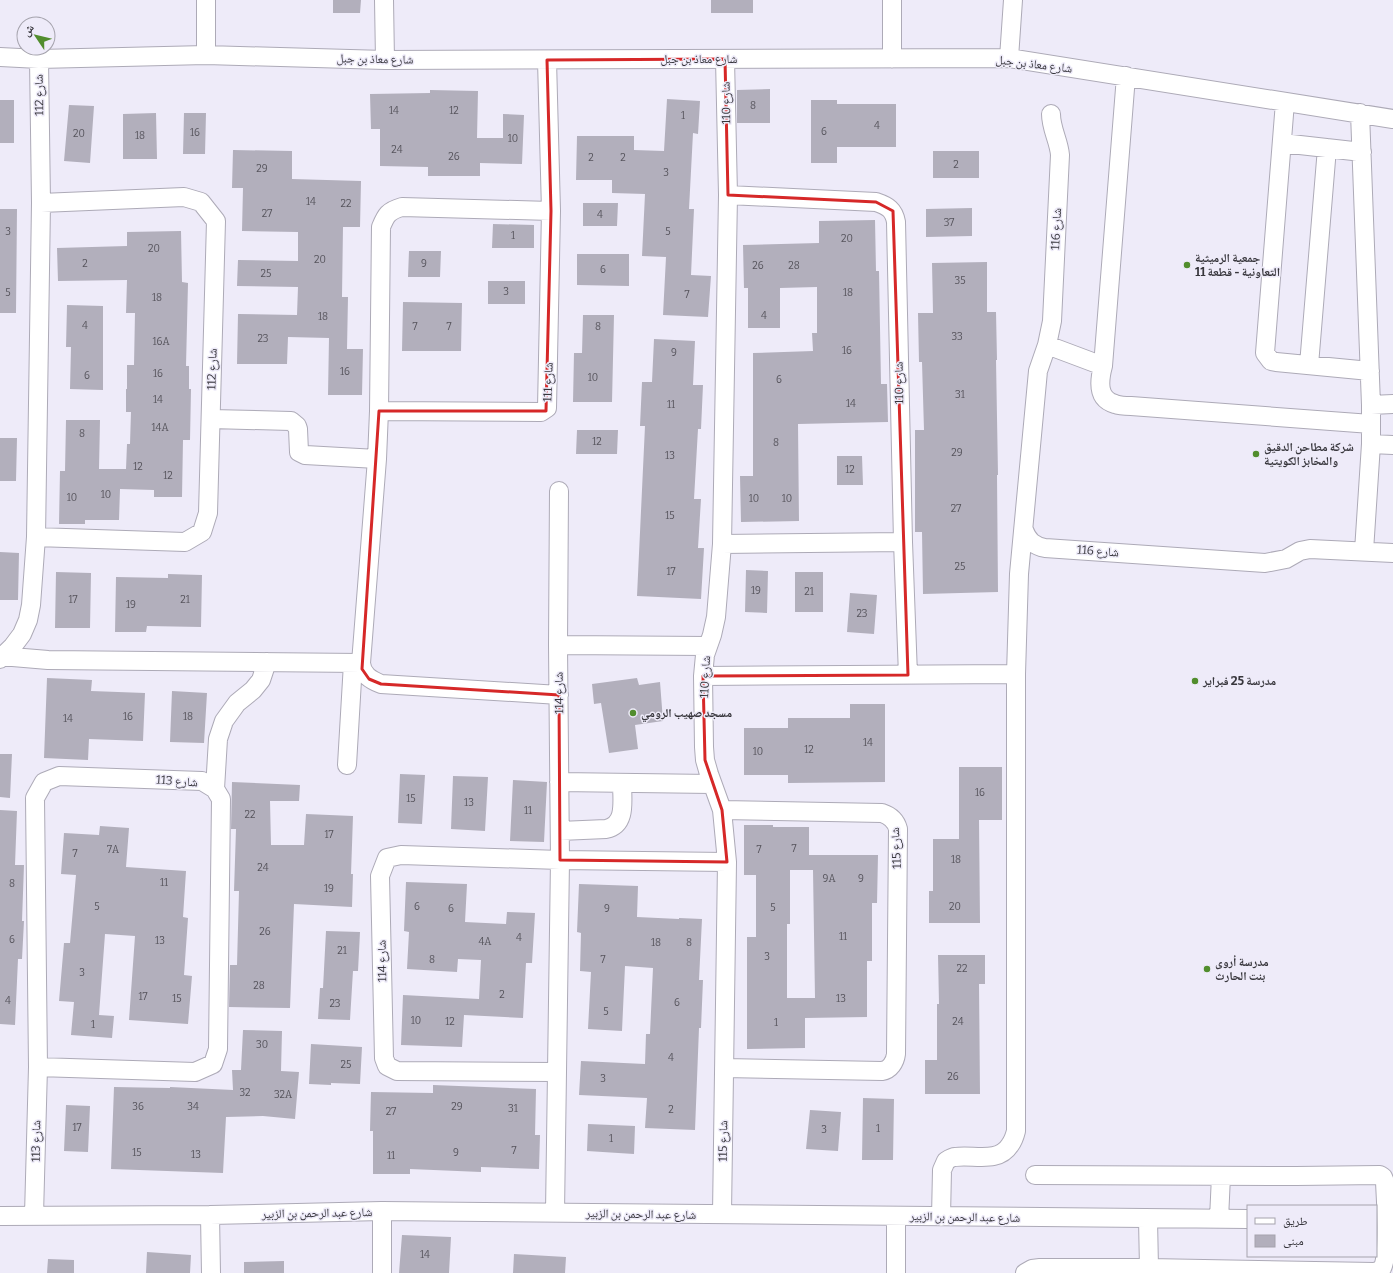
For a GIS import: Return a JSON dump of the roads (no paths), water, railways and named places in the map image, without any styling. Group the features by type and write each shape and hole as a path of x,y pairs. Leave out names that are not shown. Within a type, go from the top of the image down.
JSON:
{"street":[{"path":"206,0 206,55"},
{"path":"384,0 385,60"},
{"path":"892,0 892,59"},
{"path":"1009,58 1013,0"},
{"name":"شارع معاذ بن جبل","path":"0,57 39,59 206,55 385,60 1009,58 1393,119"},
{"name":"شارع 112","path":"1,657 13,646 22,634 28,620 31,605 36,537 41,203 39,59"},
{"name":"شارع 110","path":"722,810 705,760 703,676 705,655 716,617 722,544 728,195 725,59"},
{"name":"شارع 111","path":"379,411 540,412 546,410 548,405 551,211 547,60"},
{"path":"1126,76 1103,366 1100,379 1101,392 1105,399 1115,404 1371,424"},
{"path":"1286,102 1265,353 1271,360 1276,362 1370,371"},
{"name":"شارع 116","path":"1051,114 1052,128 1059,143 1060,155 1052,321 1038,375 1024,530 1028,540 1032,544 1045,548 1265,563 1286,559 1305,549 1393,553"},
{"path":"1360,114 1371,405 1371,444 1364,551"},
{"path":"1282,143 1362,152"},
{"path":"1309,365 1327,148"},
{"name":"شارع 110","path":"728,195 876,202 888,207 894,214 896,222 903,542"},
{"name":"شارع 112","path":"36,537 185,542 202,532 208,513 216,221 201,202 184,197 41,203"},
{"path":"347,765 377,459 381,227 386,215 394,209 402,207 551,211"},
{"path":"1047,345 1103,366"},
{"path":"1371,405 1393,404"},
{"path":"211,419 291,421 297,426 298,429 299,452 305,456 377,459"},
{"path":"1371,444 1393,445"},
{"name":"شارع 114","path":"555,1213 560,860 558,645 559,491"},
{"path":"941,1216 942,1170 946,1161 954,1157 986,1157 998,1155 1011,1144 1016,1131 1016,674 1019,574 1024,530"},
{"path":"722,544 903,542 908,675"},
{"path":"558,645 708,646"},
{"path":"1,657 48,660 357,663 369,679 381,684 559,695"},
{"path":"215,789 218,739 224,721 237,703 253,690 261,680 267,662"},
{"path":"703,676 1016,674"},
{"name":"شارع 113","path":"34,1215 38,1067 36,798 44,782 59,776 202,781 215,789 221,799 218,1049 213,1064 195,1072 38,1067"},
{"path":"559,782 712,784"},
{"path":"560,831 606,830 616,825 619,822 622,809 622,783"},
{"name":"شارع 115","path":"722,1214 724,1068 727,862 722,810 887,815 894,820 898,829 896,1054 892,1066 882,1072 724,1068"},
{"name":"شارع 114","path":"556,1072 396,1071 387,1066 384,1058 380,876 387,858 401,855 560,860 727,862"},
{"path":"1025,1273 1032,1269 1040,1268 1379,1271 1382,1268 1385,1259 1385,1182 1380,1175 1035,1175"},
{"path":"1219,1219 1221,1176"},
{"path":"382,1211 382,1273"},
{"name":"شارع عبد الرحمن بن الزبير","path":"0,1216 210,1215 382,1211 1247,1219"},
{"path":"210,1215 211,1273"},
{"path":"896,1216 896,1273"},
{"path":"1148,1218 1149,1268"}],"place":[{"name":"جمعية الرميثية التعاونية - قطعة 11","path":"1187,265"},
{"name":"شركة مطاحن الدقيق والمخابز الكويتية","path":"1256,454"},
{"name":"مدرسة 25 فبراير","path":"1195,681"},
{"name":"مسجد صهيب الرومي","path":"633,713"},
{"name":"مدرسة أروى بنت الحارث","path":"1207,969"}]}
